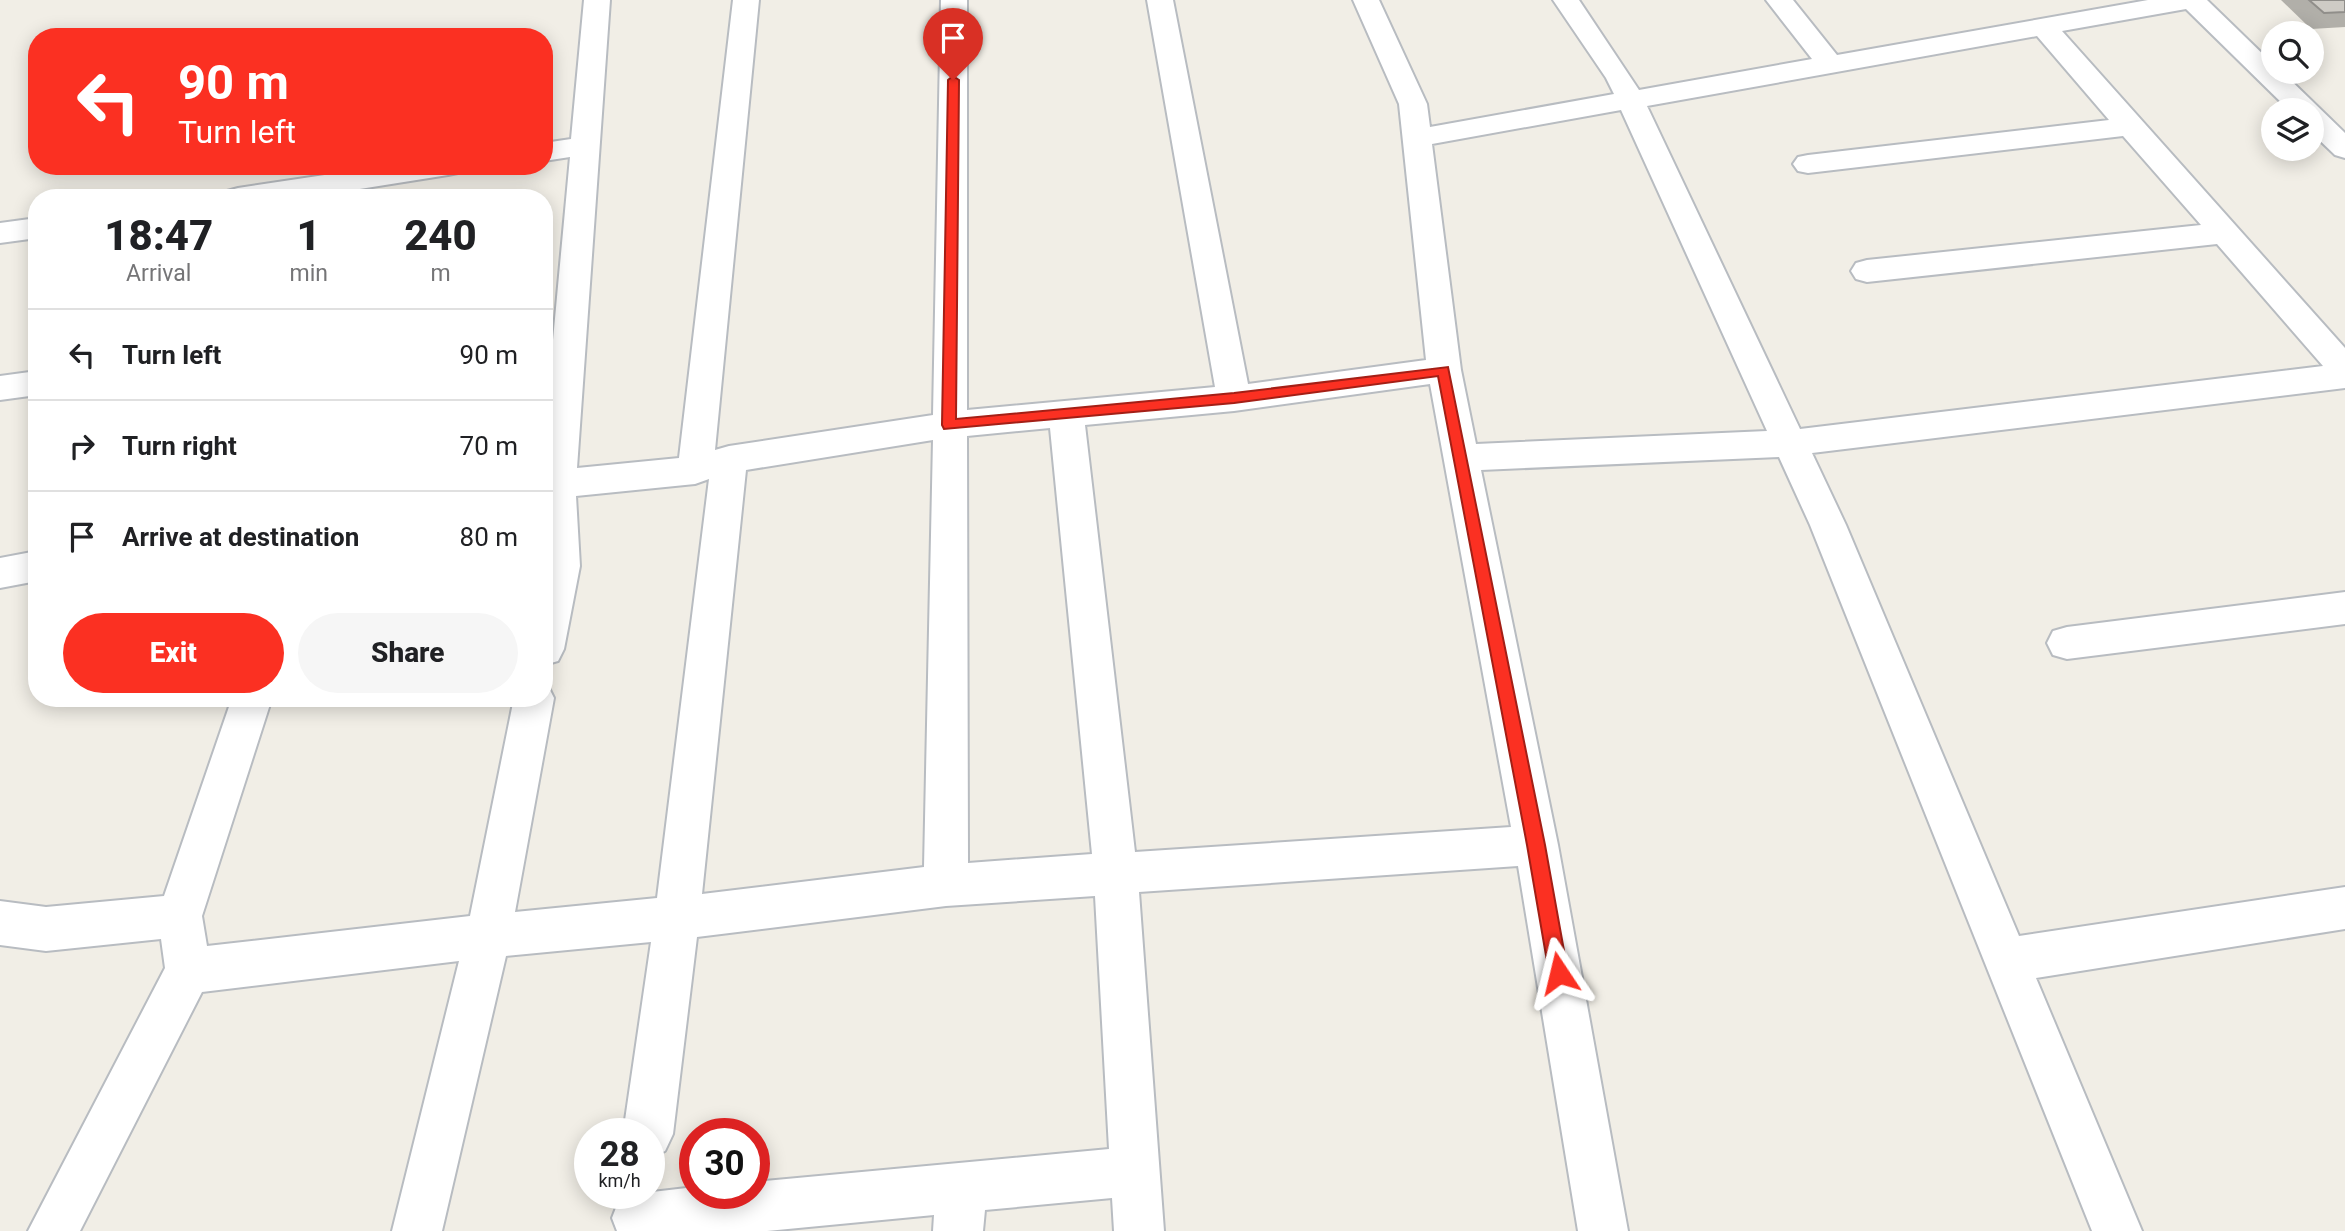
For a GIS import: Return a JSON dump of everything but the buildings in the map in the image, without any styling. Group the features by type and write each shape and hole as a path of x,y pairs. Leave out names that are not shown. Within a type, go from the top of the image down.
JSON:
{"street":[{"path":"553,435 558,314 586,146 597,0"},
{"path":"650,1118 677,918 746,0"},
{"path":"946,885 954,0"},
{"path":"1160,0 1234,398"},
{"path":"1366,0 1413,104 1444,370 1536,845 1604,1231"},
{"path":"1566,0 1620,78 1828,525 2117,1231"},
{"path":"1779,0 1830,64"},
{"path":"1417,138 2192,0 2293,98"},
{"path":"2042,25 2345,370"},
{"path":"1808,164 2130,126"},
{"path":"2324,129 2345,149"},
{"path":"553,151 586,146"},
{"path":"297,189 389,175"},
{"path":"0,233 28,229"},
{"path":"1867,271 2223,233"},
{"path":"553,484 712,465 949,425 1234,398 1444,370"},
{"path":"1460,458 1790,443 2345,376"},
{"path":"0,388 28,384"},
{"path":"1066,413 1116,875 1139,1231"},
{"path":"553,500 561,566 553,605"},
{"path":"0,573 28,568"},
{"path":"2067,643 2345,608"},
{"path":"53,1231 188,971 180,916 249,707"},
{"path":"417,1231 488,936 532,707"},
{"path":"188,971 488,936 677,918 946,885 1536,845"},
{"path":"2006,960 2345,908"},
{"path":"0,923 46,929 180,916"},
{"path":"638,1214 959,1209 1135,1171"}],"route":[{"path":"953,80 949,425 1234,398 1444,370 1559,973"}]}
